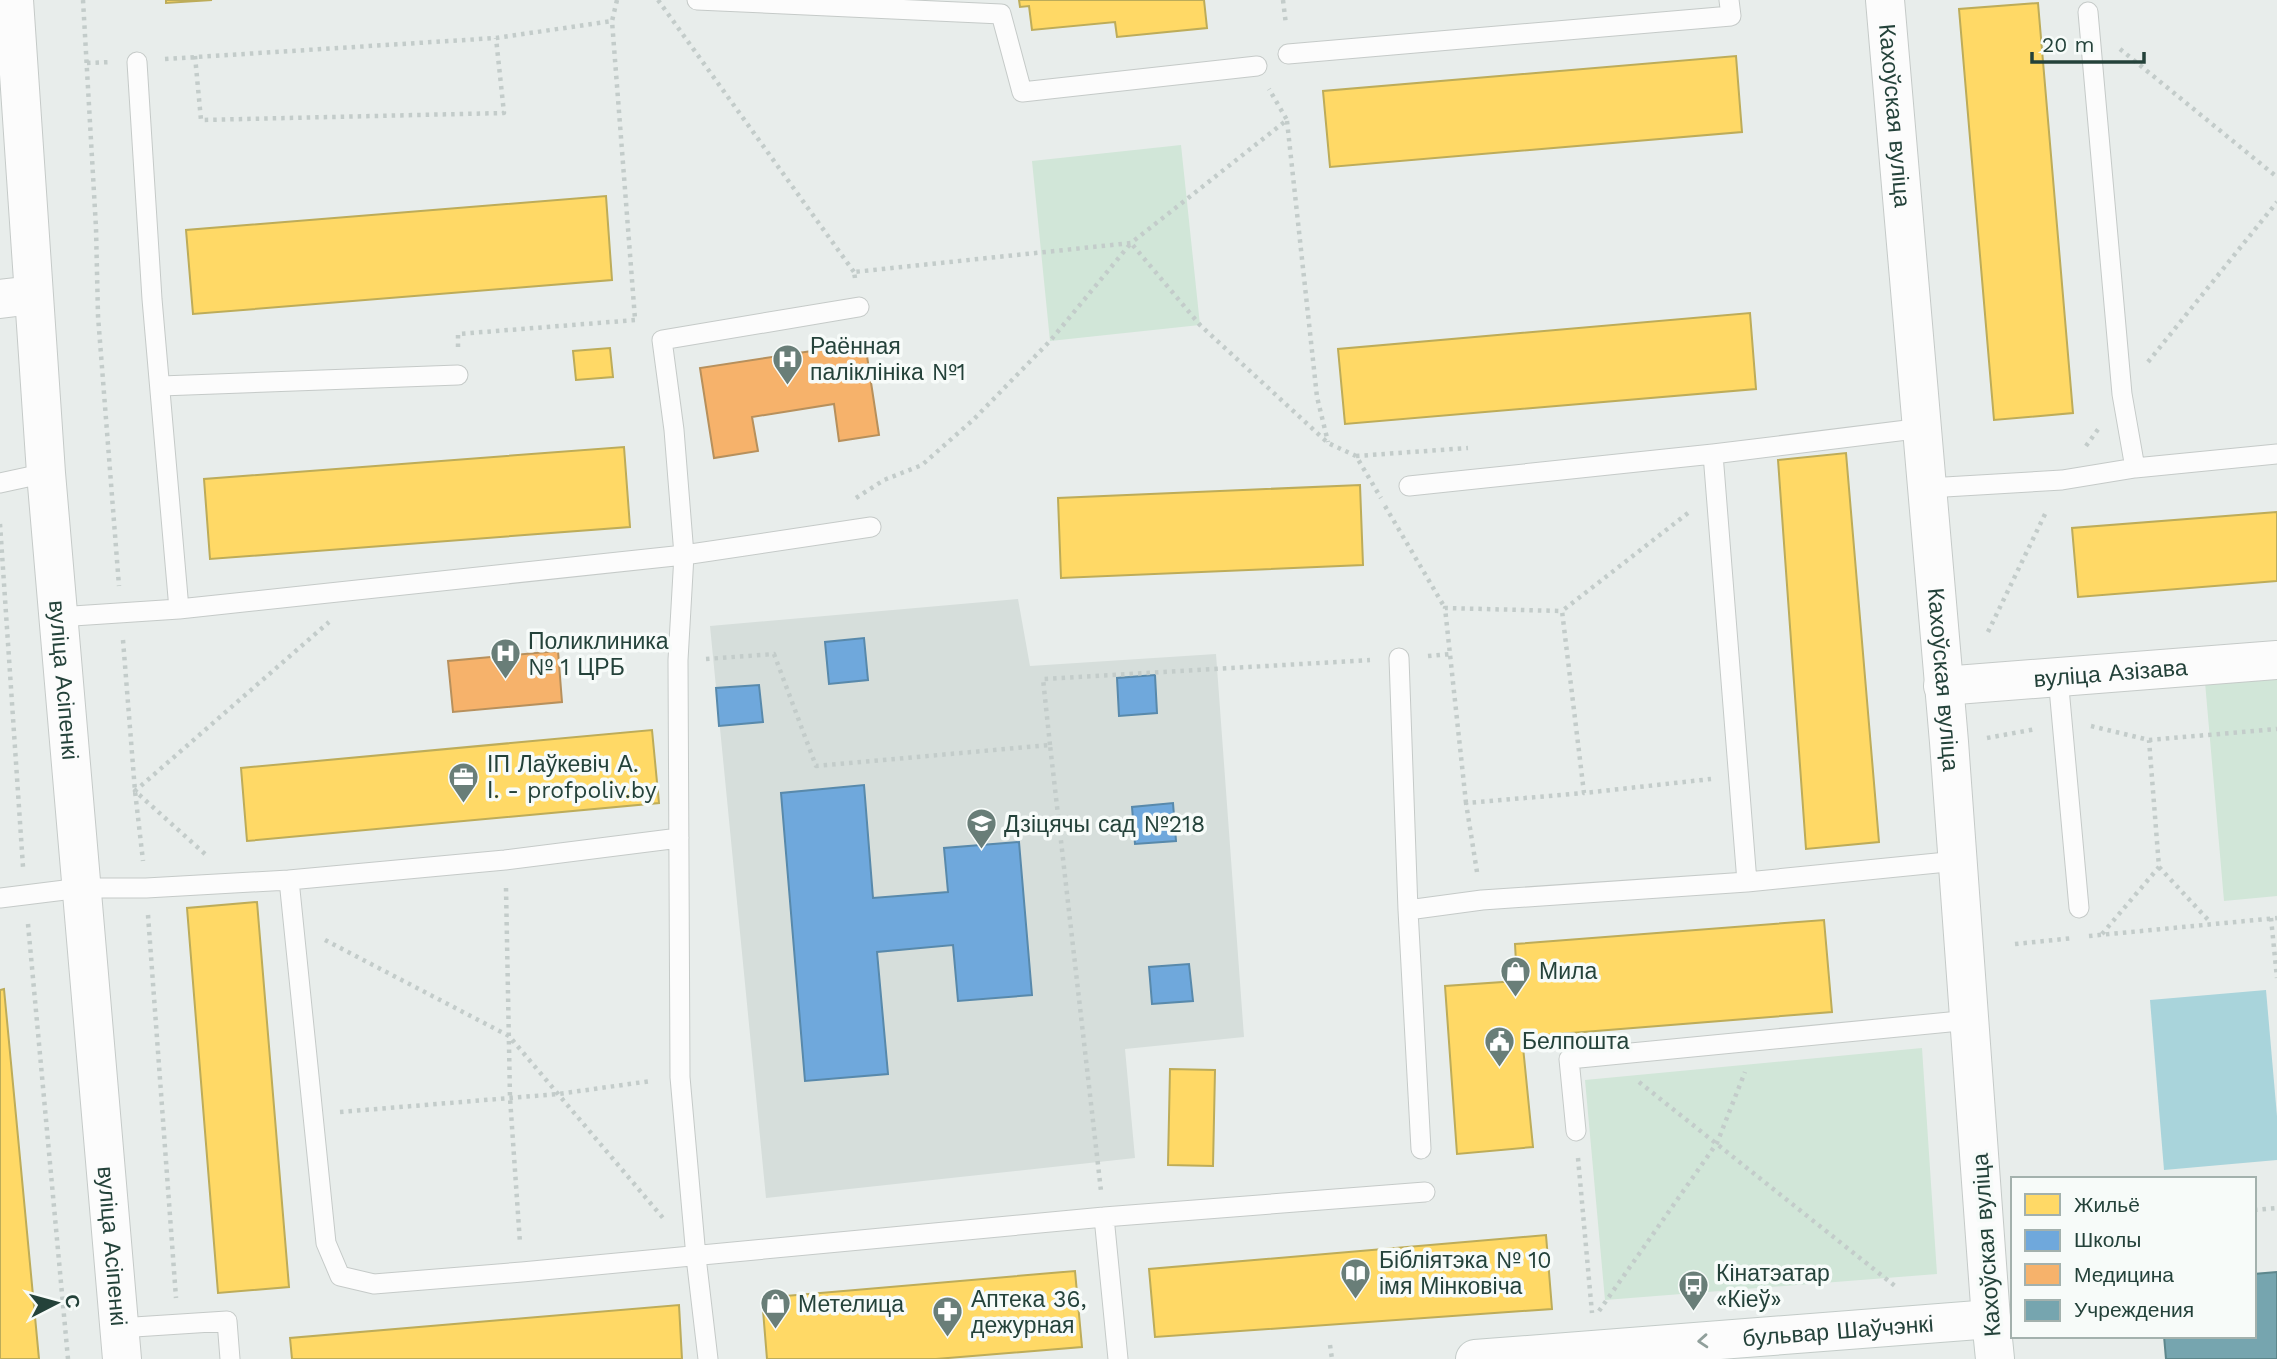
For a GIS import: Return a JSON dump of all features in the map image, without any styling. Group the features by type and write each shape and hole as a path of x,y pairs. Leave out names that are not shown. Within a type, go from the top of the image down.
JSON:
{"street":[{"name":"вуліца Асіпенкі","path":"14,0 16,297 46,473 121,1343"},
{"name":"Кахоўская вуліца","path":"1885,0 1944,686 1994,1359"},
{"name":"вуліца Азізава","path":"1944,686 2277,660"},
{"name":"бульвар Шаўчэнкі","path":"1475,1359 1991,1318"}],"lane":[{"path":"697,0 1001,14 1022,92 1257,66"},
{"path":"1288,54 1731,16 1729,0"},
{"path":"2089,18 2121,380 2134,468"},
{"path":"137,62 152,299 179,609"},
{"path":"708,1359 680,1077 678,660 684,555 674,430 662,340 859,307"},
{"path":"160,386 458,375"},
{"path":"1409,486 1713,454 1923,428"},
{"path":"1713,454 1747,882"},
{"path":"1928,488 2062,480 2134,468 2277,454"},
{"path":"0,483 46,473"},
{"path":"58,617 179,609 684,555 871,527"},
{"path":"1399,658 1408,910 1421,1149"},
{"path":"2058,677 2080,908"},
{"path":"0,898 81,888 146,888 289,880 505,860 679,838"},
{"path":"1408,910 1482,900 1747,882 1957,861"},
{"path":"289,880 326,1243 340,1276 374,1283 522,1272 1104,1217 1426,1192"},
{"path":"1576,1131 1569,1059 1970,1020"},
{"path":"1104,1217 1118,1359"},
{"path":"121,1343 177,1325 227,1321 230,1359"}],"path":[{"path":"83,0 96,228 98,316 135,791 146,888 177,1325"},
{"path":"617,0 612,21 635,319"},
{"path":"658,0 854,272 859,307"},
{"path":"2089,18 2277,177"},
{"path":"87,62 137,62 195,56 496,38 612,21"},
{"path":"195,56 201,120 504,113 496,38"},
{"path":"1257,66 1287,120 1317,397 1328,443"},
{"path":"850,502 884,480 922,465 974,419 1050,341 1131,243 1287,120"},
{"path":"854,272 1131,243"},
{"path":"1131,243 1200,325 1328,443 1356,456 1445,608 1466,803 1482,900"},
{"path":"458,375 458,334 635,319 662,340"},
{"path":"1445,608 1562,611 1716,491"},
{"path":"0,524 25,893 68,1359"},
{"path":"135,791 366,589"},
{"path":"1562,611 1584,793"},
{"path":"678,660 774,654 816,766 1049,746"},
{"path":"1104,1217 1043,679 1399,658"},
{"path":"2089,725 2149,740 2277,729"},
{"path":"1997,738 2044,728"},
{"path":"2149,740 2159,866 2212,924"},
{"path":"1466,803 1738,776"},
{"path":"135,791 237,884"},
{"path":"505,860 510,1098 522,1272"},
{"path":"2101,935 2159,866"},
{"path":"2015,944 2274,918 2277,978"},
{"path":"293,924 509,1036 696,1257"},
{"path":"1576,1131 1592,1321 1717,1143 1758,1042"},
{"path":"1605,1055 1896,1287"},
{"path":"313,1114 558,1094 680,1077"},
{"path":"2256,1210 2277,1208"},
{"path":"1330,1345 1332,1359"}],"shaded area":[{"name":"Дзіцячы сад №218","path":"1018,599 1030,666 1216,654 1244,1037 1125,1049 1135,1158 766,1198 710,626"}],"green space":[{"path":"1181,145 1200,325 1050,341 1032,161"},
{"path":"2277,675 2277,896 2224,901 2205,682"},
{"path":"1922,1048 1937,1274 1605,1300 1585,1080"}],"water":[{"path":"2266,990 2277,1116 2277,1160 2164,1170 2150,1000"}],"building: Жильё":[{"path":"166,0 212,0 166,3"},
{"path":"1019,0 1204,0 1207,28 1117,37 1115,22 1032,30 1029,6 1020,7"},
{"path":"2038,3 2073,413 1994,420 1959,9"},
{"path":"1736,56 1742,132 1330,167 1323,91"},
{"path":"606,196 612,280 193,314 186,230"},
{"path":"1750,313 1756,389 1345,424 1338,349"},
{"path":"610,348 613,377 576,380 573,351"},
{"path":"624,447 630,527 210,559 204,479"},
{"path":"1846,453 1879,842 1806,849 1778,460"},
{"path":"1360,485 1363,565 1061,578 1058,498"},
{"path":"2277,512 2277,581 2078,597 2072,528"},
{"path":"652,730 659,803 247,841 241,768"},
{"path":"257,902 289,1287 218,1293 187,908"},
{"path":"1824,920 1832,1012 1522,1037 1533,1147 1457,1154 1445,986 1517,981 1515,944"},
{"path":"4,989 39,1359 0,1359 0,990"},
{"path":"1170,1069 1215,1070 1213,1166 1168,1165"},
{"path":"1546,1235 1552,1309 1155,1337 1149,1269"},
{"path":"1075,1271 1082,1347 936,1359 767,1359 762,1298"},
{"path":"679,1305 682,1359 292,1359 290,1338"}],"building: Школы":[{"path":"864,638 868,680 829,684 825,642"},
{"path":"1155,675 1157,713 1119,716 1117,678"},
{"path":"759,685 763,722 719,726 716,688"},
{"path":"864,785 873,898 948,892 944,848 1019,842 1032,995 958,1001 953,945 877,952 888,1074 805,1081 781,793"},
{"path":"1173,803 1176,841 1135,844 1132,807"},
{"path":"1189,964 1193,1001 1152,1004 1149,967"}],"building: Медицина":[{"name":"Раённая паліклініка №1","path":"865,343 879,435 839,441 834,404 752,417 758,451 714,458 700,368"},
{"name":"Поликлиника № 1 ЦРБ","path":"558,651 562,702 453,712 448,661"}],"building: Учреждения":[{"path":"2277,1272 2277,1359 2166,1359 2164,1338 2256,1338 2256,1274"}],"place":[{"name":"Раённая паліклініка №1","path":"787,386"},
{"name":"Поликлиника № 1 ЦРБ","path":"505,681"},
{"name":"ІП Лаўкевіч А. І. - profpoliv.by","path":"464,804"},
{"name":"Дзіцячы сад №218","path":"981,851"},
{"name":"Мила","path":"1516,998"},
{"name":"Белпошта","path":"1499,1068"},
{"name":"Бібліятэка № 10 імя Мінковіча","path":"1356,1300"},
{"name":"Кінатэатар «Кіеў»","path":"1693,1313"},
{"name":"Метелица","path":"775,1331"},
{"name":"Аптека 36, дежурная","path":"948,1339"}]}
